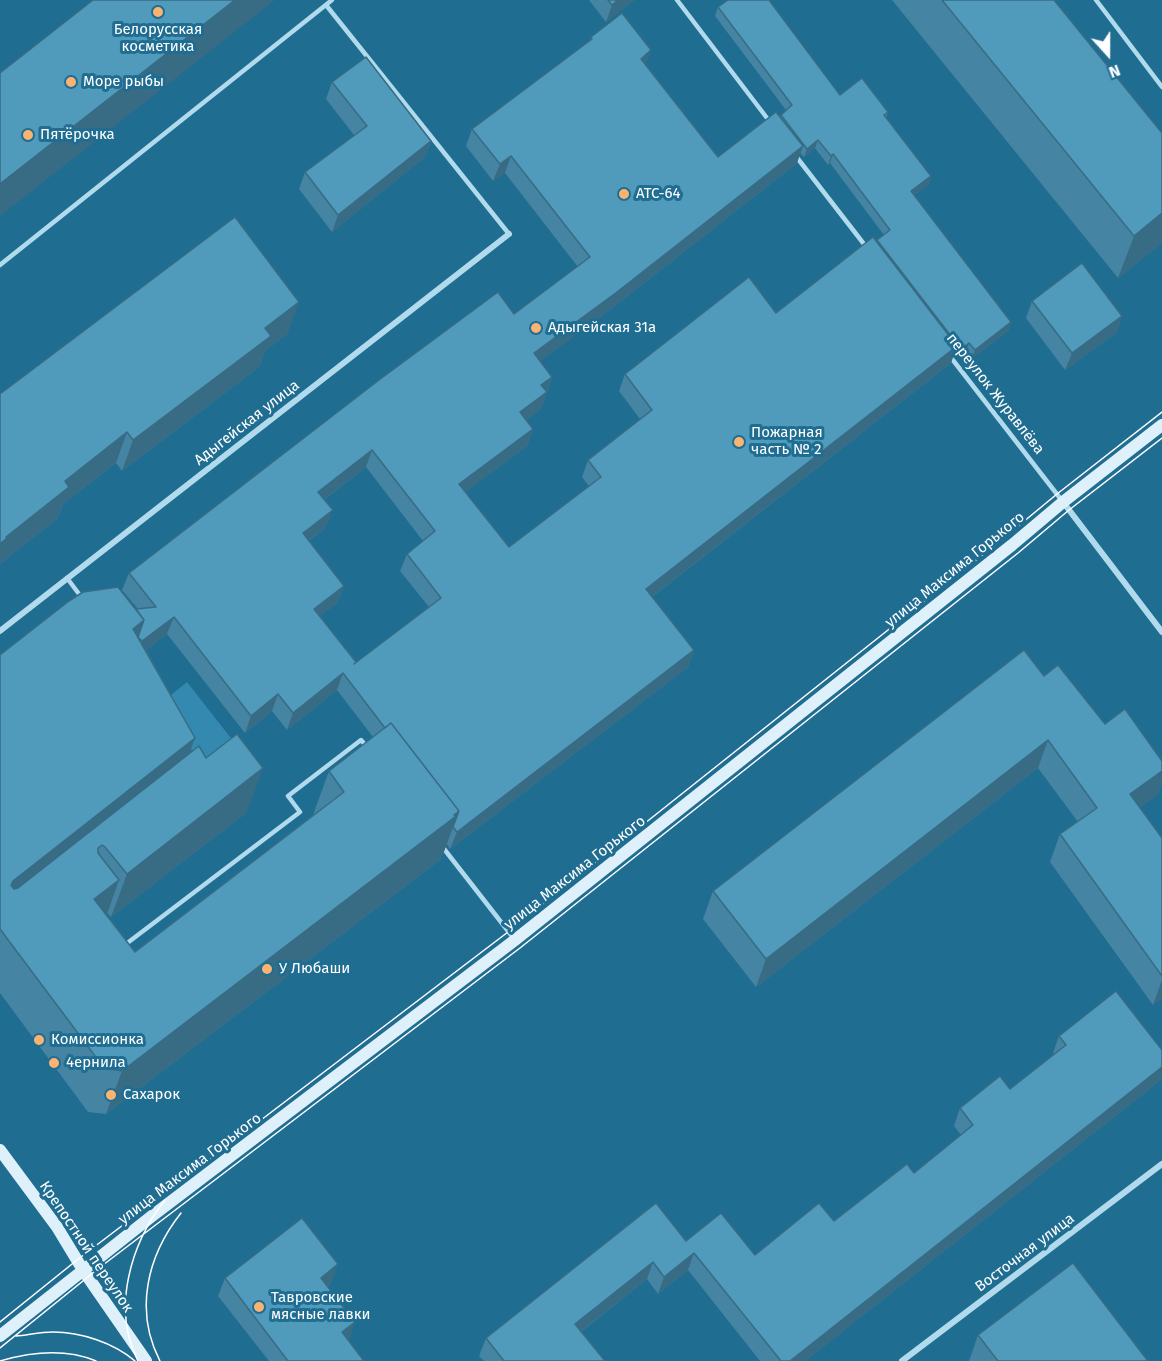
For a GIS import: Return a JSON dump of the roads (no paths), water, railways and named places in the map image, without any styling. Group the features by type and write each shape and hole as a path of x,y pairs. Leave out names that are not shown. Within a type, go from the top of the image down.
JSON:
{"main road":[{"name":"улица Максима Горького","path":"0,1336 82,1270 514,940 1162,425"},
{"name":"Крепостной переулок","path":"0,1150 57,1227 82,1270 146,1361"}],"street":[{"name":"Адыгейская улица","path":"0,631 509,234"},
{"name":"переулок Журавлёва","path":"1063,502 1162,632"},
{"name":"Восточная улица","path":"902,1361 1162,1164"}],"lane":[{"path":"0,266 332,0"},
{"path":"677,0 777,131"},
{"path":"1096,0 1162,87"},
{"path":"326,5 509,234"},
{"path":"1155,79 1162,74"},
{"path":"792,150 871,253"},
{"name":"переулок Журавлёва","path":"942,347 1063,502"},
{"path":"67,578 88,605"},
{"path":"119,936 126,944 300,812 288,796 361,740 368,749"},
{"path":"436,838 514,940"}],"tram line":[{"path":"0,1322 77,1260 508,932 1162,412"},
{"path":"0,1348 99,1268 520,948 1162,438"},
{"path":"138,1361 130,1341 126,1320 129,1277 134,1256 143,1236 165,1200"},
{"path":"160,1361 152,1342 148,1323 146,1304 148,1284 160,1247 181,1213"},
{"path":"16,1336 48,1332 75,1334 107,1344 135,1361"},
{"path":"0,1361 24,1355 48,1353 72,1354 96,1361"}],"place":[{"name":"Белорусская косметика","path":"158,12"},
{"name":"Море рыбы","path":"71,82"},
{"name":"Пятёрочка","path":"28,135"},
{"name":"АТС-64","path":"624,194"},
{"name":"Адыгейская 31а","path":"536,328"},
{"name":"Пожарная часть № 2","path":"739,442"},
{"name":"У Любаши","path":"267,969"},
{"name":"Комиссионка","path":"39,1040"},
{"name":"4ернила","path":"54,1063"},
{"name":"Сахарок","path":"111,1095"},
{"name":"Тавровские мясные лавки","path":"259,1307"}]}
